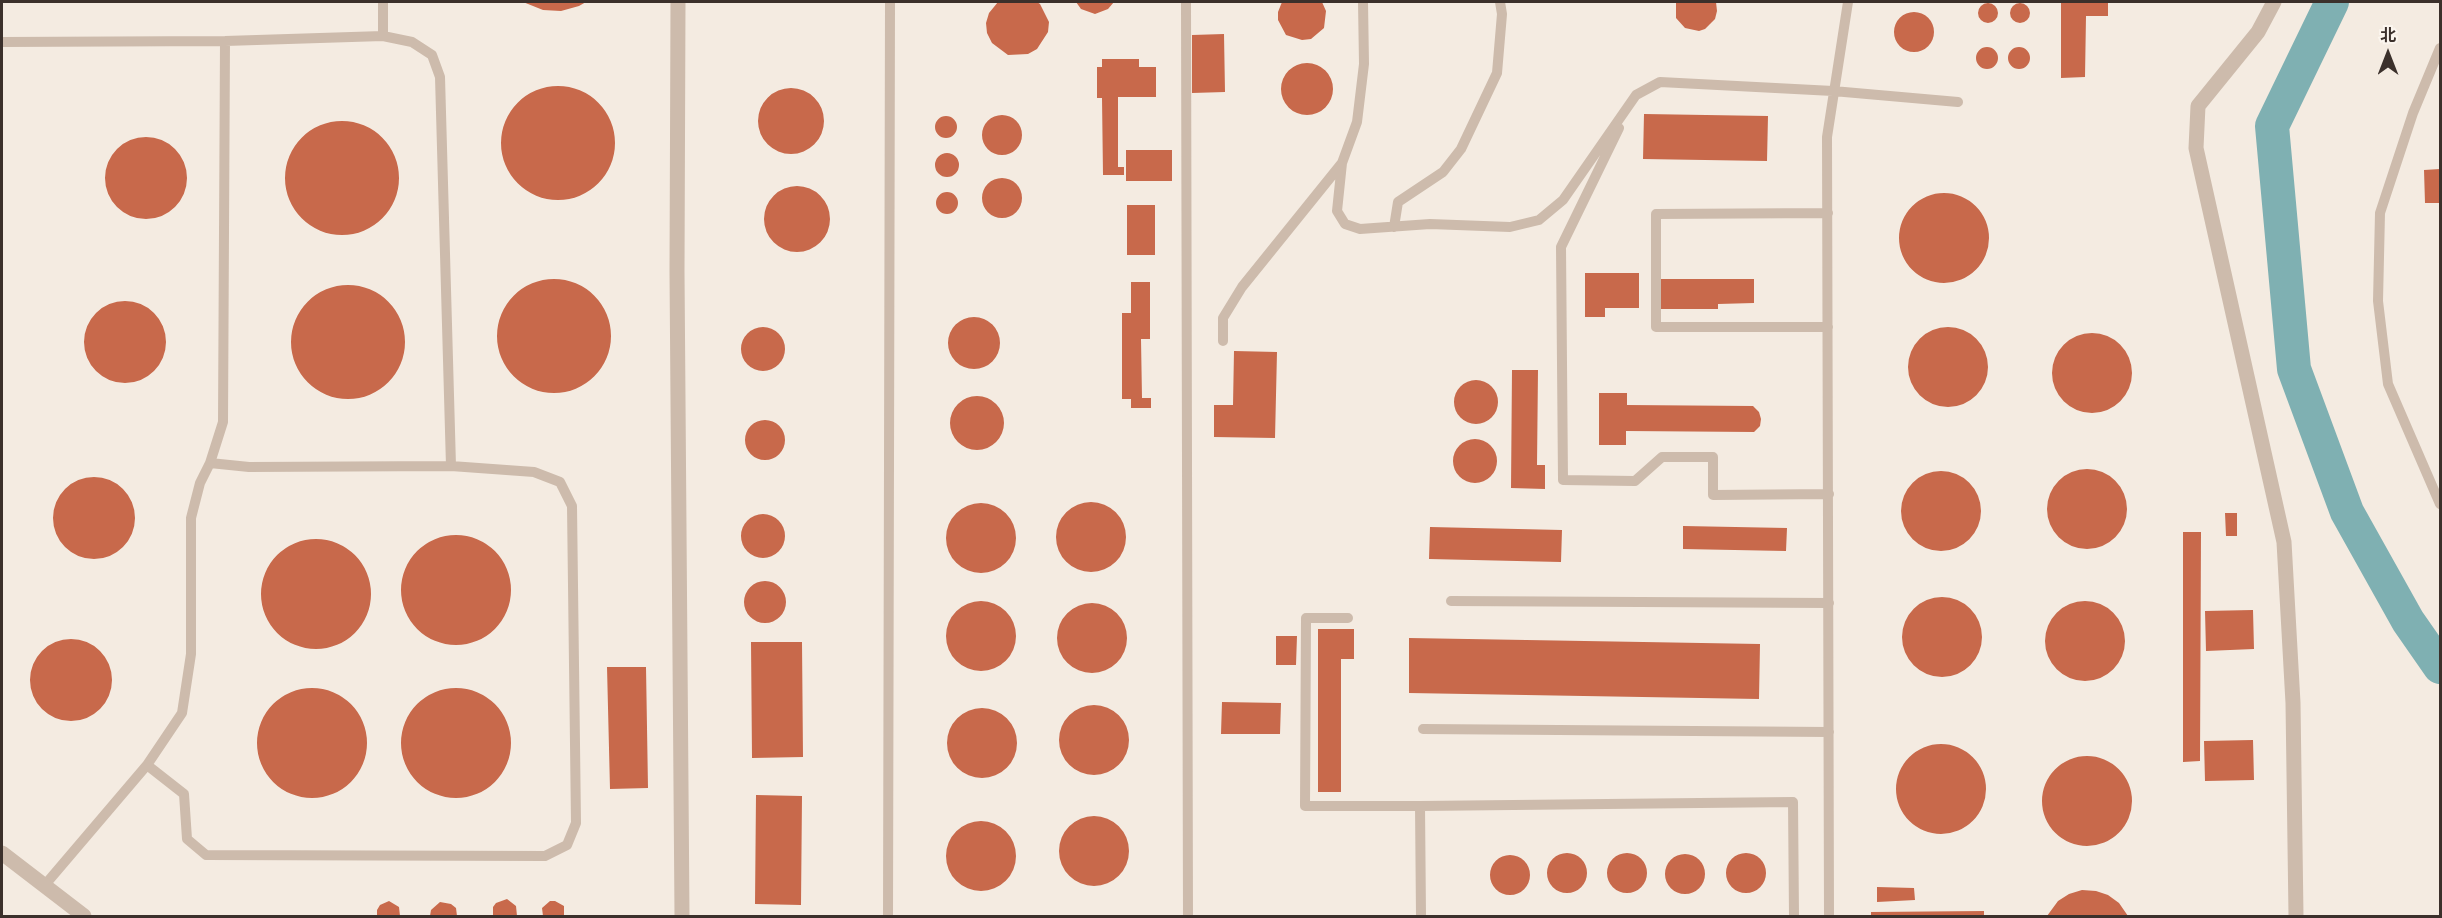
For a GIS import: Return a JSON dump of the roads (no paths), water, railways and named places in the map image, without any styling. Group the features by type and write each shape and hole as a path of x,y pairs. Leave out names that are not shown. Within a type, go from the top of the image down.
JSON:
{"street":[{"path":"678,2 677,283 682,916"},
{"path":"2274,2 2258,32 2198,106 2196,148 2284,542 2293,703 2296,916"},
{"path":"2,853 84,916"}],"lane":[{"path":"383,2 383,36"},
{"path":"888,916 890,2"},
{"path":"1186,2 1188,916"},
{"path":"1363,2 1364,64 1358,122 1342,163 1337,211 1345,224 1360,229 1430,224 1510,227 1539,220 1563,200 1636,95 1660,82 1833,91 1958,102"},
{"path":"1394,227 1398,202 1443,172 1461,149 1497,73 1502,14 1500,2"},
{"path":"1829,916 1827,137 1848,2"},
{"path":"2,42 225,41 383,36 412,42 432,55 440,77 451,466"},
{"path":"44,886 147,765 182,713 191,654 190,518 200,483 210,463 223,422 225,41"},
{"path":"2440,48 2413,113 2380,213 2378,301 2388,384 2440,504"},
{"path":"1636,95 1561,248 1563,480 1635,482 1662,457 1713,457 1713,495 1829,494"},
{"path":"1223,341 1223,318 1242,287 1342,163"},
{"path":"1828,213 1656,214 1656,327 1828,327"},
{"path":"147,765 184,794 187,839 206,855 545,856 567,845 576,823 572,506 560,482 534,471 451,466 249,467 210,463"},
{"path":"1451,601 1829,603"},
{"path":"1348,618 1306,618 1305,806 1792,802 1794,916"},
{"path":"1423,729 1829,732"},
{"path":"1420,806 1421,916"}],"waterway":[{"path":"2332,2 2272,126 2294,369 2347,512 2408,621 2440,667"}]}
